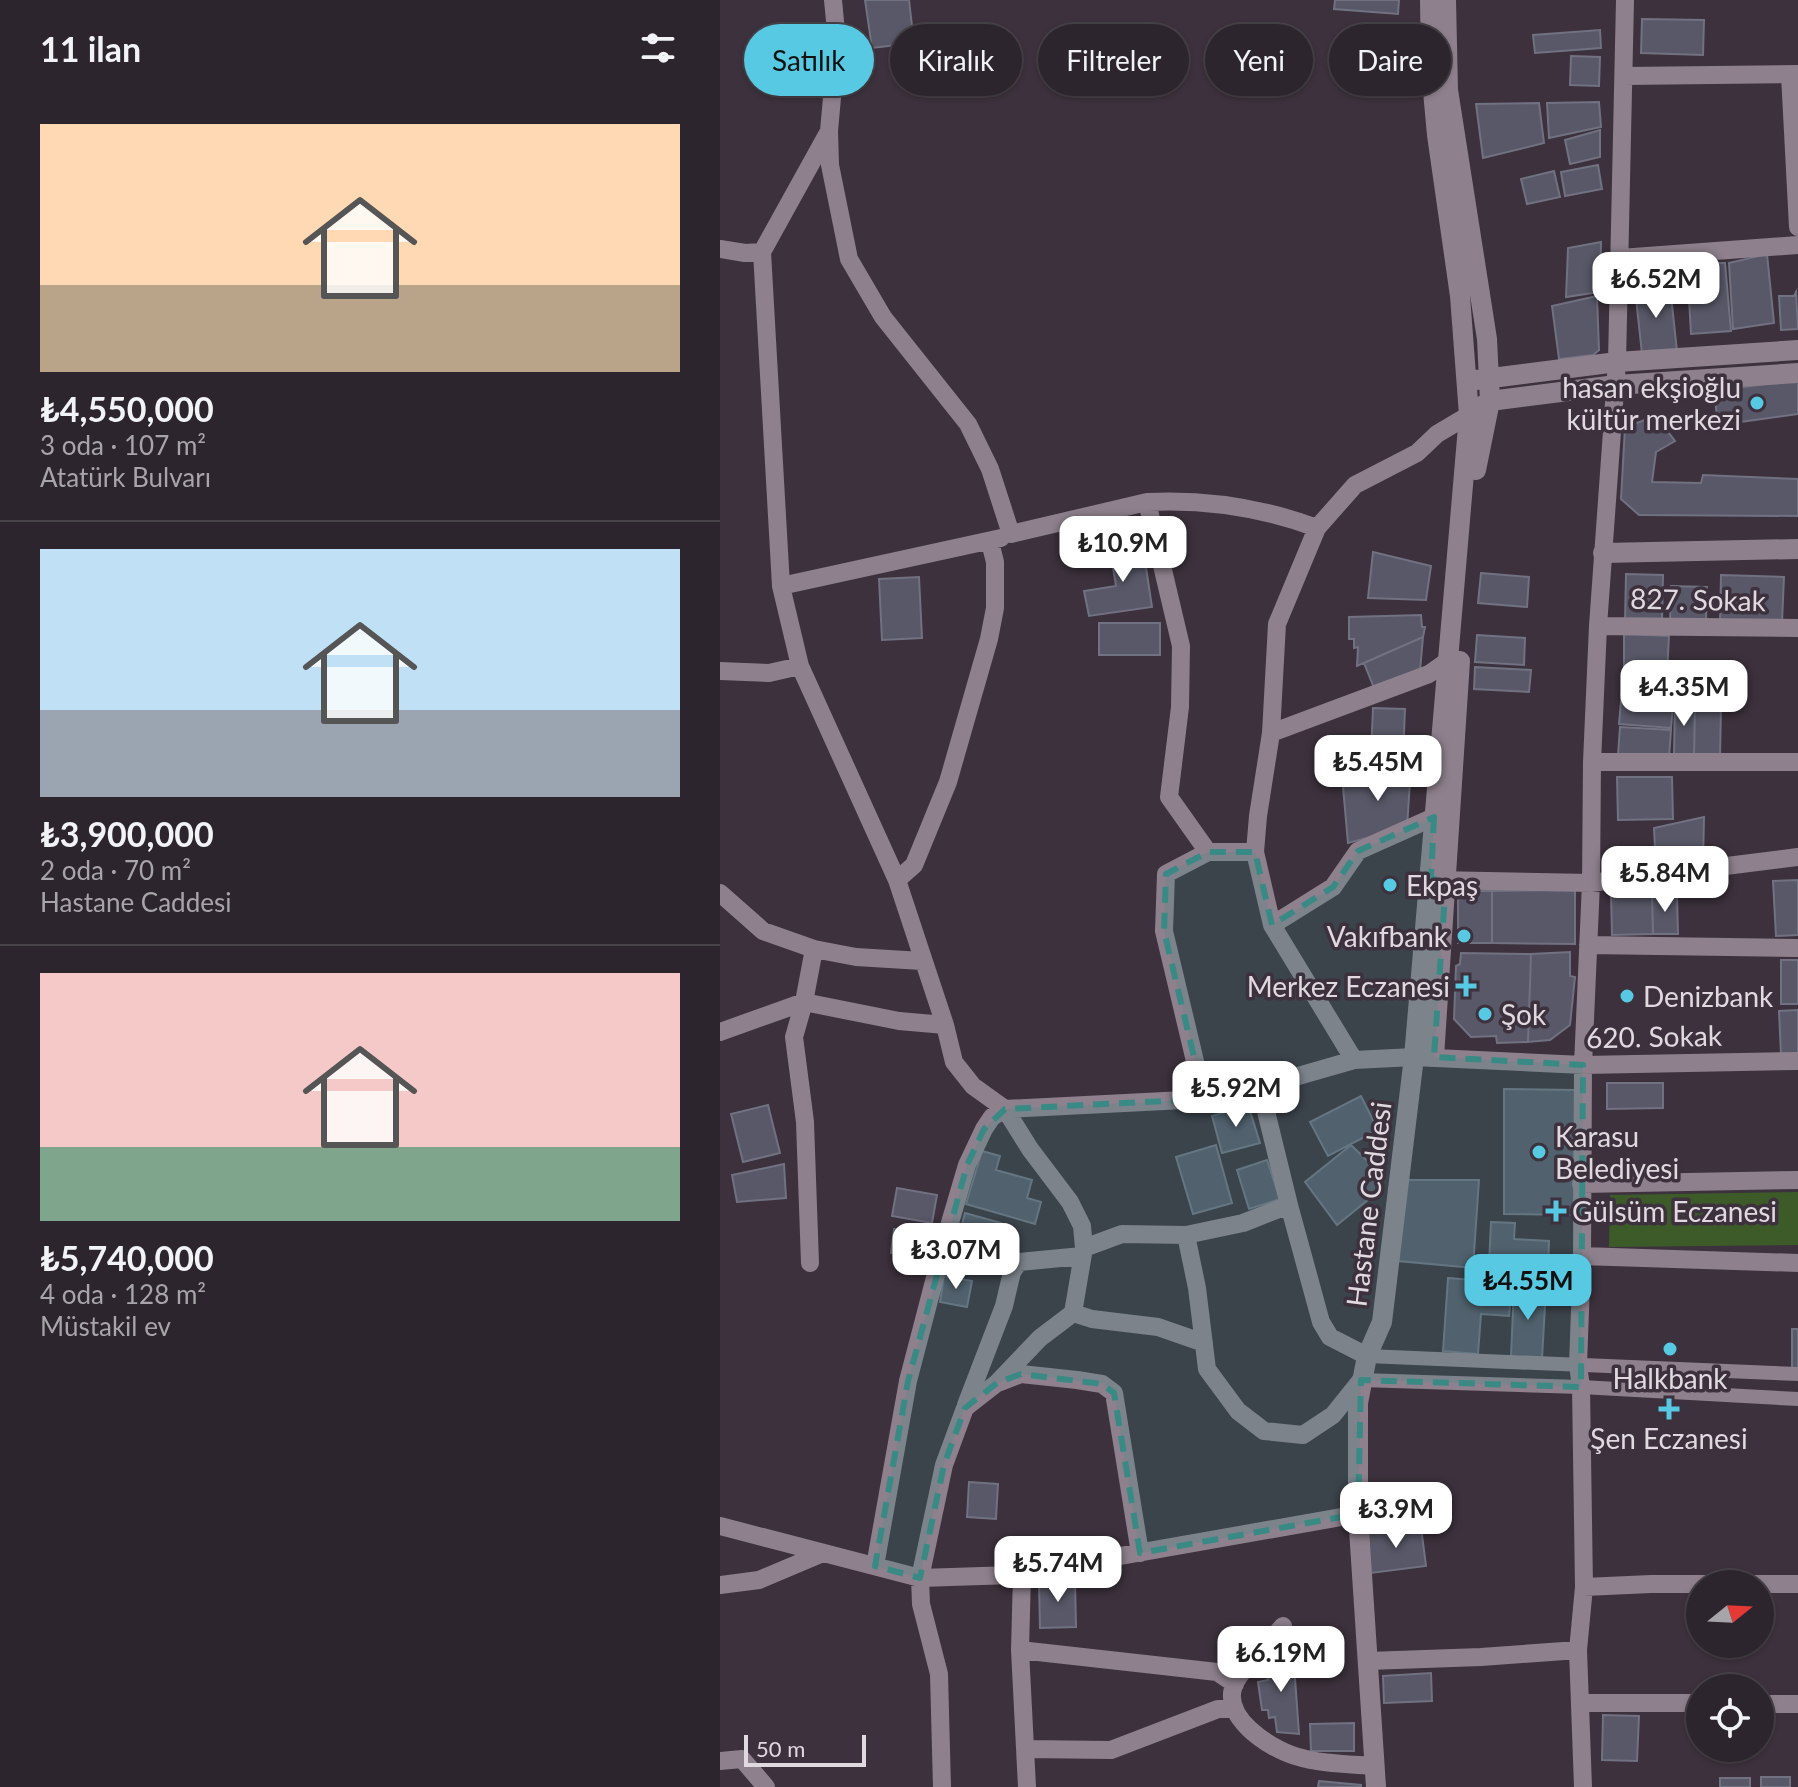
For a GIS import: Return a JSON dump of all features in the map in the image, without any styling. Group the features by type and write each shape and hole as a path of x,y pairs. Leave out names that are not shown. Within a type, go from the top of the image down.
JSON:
{"main road":[{"path":"1430,0 1431,69 1437,135 1460,296 1469,415 1434,817 1439,880"},
{"path":"1439,880 1478,452 1490,401 1487,339 1448,90 1446,0"},
{"path":"1466,381 1617,362 1798,350"},
{"path":"1469,415 1490,401 1616,385 1798,373"},
{"path":"1603,553 1798,549"},
{"name":"Hastane Caddesi","path":"1376,1777 1358,1514 1358,1403 1367,1356 1382,1322 1424,1057 1439,880"}],"street":[{"path":"833,0 837,42 829,131 830,165 849,259 883,317 968,424 990,469 1011,534"},
{"path":"1583,1787 1578,1650 1584,1587 1581,1387 1578,1365 1583,1065 1598,626 1617,362 1625,0"},
{"path":"1624,76 1794,75 1798,227"},
{"path":"829,131 762,252 781,586 800,666 897,880 945,1025 954,1062 973,1086 1005,1109 1030,1149 1070,1202 1082,1226 1083,1252 1073,1313 1040,1338 997,1383 965,1408"},
{"path":"1620,258 1798,245"},
{"path":"720,249 762,252"},
{"path":"1354,1060 1272,925 1255,852 1271,733 1277,624 1317,528 1355,485 1417,453 1437,434 1469,415"},
{"path":"781,586 990,542 1011,534 1147,502 1183,500 1234,506 1285,517 1317,528"},
{"path":"1147,502 1181,646 1180,707 1169,797 1208,852"},
{"path":"897,880 914,865 948,782 989,639 995,608 995,562 990,542"},
{"name":"827. Sokak","path":"1598,626 1798,628"},
{"path":"1271,733 1429,674 1446,662"},
{"path":"720,671 769,673 800,666"},
{"path":"1592,762 1798,762"},
{"path":"1272,925 1333,887 1358,851 1434,817"},
{"path":"1204,1099 1164,931 1166,874 1208,852 1255,852"},
{"path":"1439,880 1591,883 1798,857"},
{"path":"720,893 763,931 814,949 856,957 922,961"},
{"path":"1588,945 1798,948"},
{"path":"810,1263 805,1122 794,1037 814,949"},
{"path":"720,1032 804,1002 899,1021 945,1025"},
{"name":"620. Sokak","path":"1005,1109 1204,1099 1260,1087 1354,1060 1424,1057 1583,1065 1798,1061"},
{"path":"1260,1087 1321,1322 1330,1337 1367,1356 1798,1374"},
{"path":"875,1566 908,1381 944,1243 972,1153 992,1117 1005,1109"},
{"path":"1581,1184 1798,1180"},
{"path":"942,1787 939,1674 921,1604 920,1578 944,1465 1004,1306 1012,1272 1019,1262 1083,1252 1122,1234 1186,1235 1243,1223 1289,1205"},
{"path":"1186,1235 1197,1288 1207,1369 1238,1411 1264,1431 1303,1435 1333,1415 1361,1380 1581,1387 1798,1399"},
{"path":"1582,1256 1798,1263"},
{"path":"1073,1313 1092,1319 1158,1327 1204,1343"},
{"path":"997,1383 1021,1374 1102,1384 1114,1393 1140,1553"},
{"path":"720,1526 920,1578 1022,1574 1358,1514"},
{"path":"720,1585 759,1580 823,1553"},
{"path":"1022,1574 1020,1650 1027,1787"},
{"path":"1584,1587 1798,1584"},
{"path":"1283,1626 1235,1684 1232,1700 1240,1721 1259,1737 1294,1756 1376,1777"},
{"path":"1020,1650 1217,1672 1235,1684"},
{"path":"1368,1661 1578,1650"},
{"path":"1580,1703 1686,1703"},
{"path":"1774,1704 1798,1704"},
{"path":"1025,1749 1111,1750 1218,1709 1234,1709"},
{"path":"720,1761 742,1759 766,1787"}],"highlighted area":[{"path":"1434,817 1431,879 1446,880 1434,1057 1583,1065 1581,1387 1361,1380 1358,1514 1140,1553 1114,1393 1102,1384 1021,1374 997,1383 965,1408 944,1465 920,1578 875,1566 908,1381 967,1165 984,1129 1005,1109 1204,1099 1164,931 1166,874 1208,852 1255,852 1272,925 1333,887 1358,851"}],"green space":[{"path":"1798,1192 1798,1245 1609,1247 1610,1195"}],"building":[{"path":"865,0 909,0 912,24 890,24 890,46 874,48 874,24 868,24"},
{"path":"1335,0 1399,0 1398,14 1334,9"},
{"path":"1642,19 1704,20 1703,55 1641,53"},
{"path":"1600,30 1601,48 1535,53 1533,35"},
{"path":"1571,56 1600,57 1599,86 1570,85"},
{"path":"1599,102 1601,127 1549,138 1547,103"},
{"path":"1539,103 1544,143 1483,158 1476,104"},
{"path":"1600,130 1600,157 1570,164 1565,140"},
{"path":"1598,165 1602,189 1565,196 1561,172"},
{"path":"1554,171 1560,197 1527,204 1521,179"},
{"path":"1601,242 1600,292 1566,297 1568,248"},
{"path":"1767,254 1774,323 1733,329 1729,263"},
{"path":"1687,263 1725,263 1731,331 1691,334"},
{"path":"1670,286 1677,351 1642,354 1635,289"},
{"path":"1796,292 1798,329 1781,330 1779,296 1794,296"},
{"path":"1597,296 1599,350 1593,355 1559,359 1552,306"},
{"name":"hasan ekşioğlu kültür merkezi","path":"1798,380 1798,414 1718,425 1714,391"},
{"path":"1656,416 1675,441 1656,452 1652,482 1701,483 1703,475 1798,479 1798,516 1639,515 1621,499 1625,427"},
{"path":"1142,541 1152,607 1089,616 1084,591 1116,586 1110,549"},
{"path":"1373,552 1431,566 1426,600 1368,598"},
{"path":"1481,573 1529,577 1527,607 1478,603"},
{"path":"1626,574 1663,575 1662,622 1625,621"},
{"path":"1721,575 1784,577 1782,622 1720,620"},
{"path":"919,577 922,638 882,640 879,579"},
{"path":"1671,586 1707,587 1706,622 1670,621"},
{"path":"1421,615 1422,627 1425,627 1423,637 1357,666 1358,647 1354,648 1354,639 1349,639 1349,617"},
{"path":"1099,623 1160,623 1160,655 1099,655"},
{"path":"1624,634 1669,636 1667,674 1624,671"},
{"path":"1477,635 1525,638 1524,665 1475,662"},
{"path":"1423,637 1420,671 1374,688 1364,663"},
{"path":"1475,667 1531,670 1529,692 1474,689"},
{"path":"1622,689 1674,693 1671,728 1619,724"},
{"path":"1675,699 1695,700 1694,757 1674,757"},
{"path":"1695,705 1721,706 1720,758 1694,757"},
{"path":"1373,708 1405,709 1403,757 1371,755"},
{"path":"1620,727 1671,730 1669,758 1618,755"},
{"path":"1411,766 1407,827 1348,843 1343,787 1368,779 1374,769"},
{"path":"1617,777 1672,777 1673,819 1618,820"},
{"path":"1704,817 1703,864 1656,869 1654,828"},
{"path":"1798,880 1798,935 1776,936 1773,881"},
{"path":"1575,890 1575,944 1492,943 1492,891"},
{"path":"1458,891 1492,891 1492,943 1458,943"},
{"path":"1652,893 1677,893 1678,934 1653,934"},
{"path":"1652,893 1653,934 1612,935 1611,894"},
{"path":"1570,952 1570,976 1575,977 1570,1025 1550,1040 1528,1042 1531,954"},
{"path":"1461,953 1531,954 1528,1042 1497,1043 1496,1036 1471,1037 1454,1019 1456,966 1460,964"},
{"path":"1781,960 1798,960 1798,1004 1781,1004"},
{"path":"1798,1010 1798,1054 1781,1054 1779,1011"},
{"path":"1607,1083 1663,1083 1663,1108 1607,1109"},
{"name":"Karasu Belediyesi","path":"1504,1089 1575,1090 1574,1215 1504,1214"},
{"path":"1361,1096 1378,1130 1328,1156 1310,1122"},
{"path":"768,1105 780,1153 743,1162 731,1114"},
{"path":"1245,1106 1249,1108 1260,1143 1222,1153 1212,1116"},
{"path":"1216,1145 1232,1203 1193,1214 1176,1157"},
{"path":"1351,1145 1383,1176 1379,1191 1337,1225 1305,1182"},
{"path":"982,1151 1000,1156 996,1170 1032,1180 1027,1198 1041,1202 1035,1224 966,1204"},
{"path":"1267,1160 1280,1199 1249,1209 1237,1170"},
{"path":"784,1164 786,1198 737,1202 732,1175"},
{"path":"1405,1180 1479,1180 1473,1268 1398,1261"},
{"path":"897,1188 937,1195 932,1223 892,1216"},
{"path":"965,1213 1001,1223 988,1273 952,1263"},
{"path":"1491,1222 1515,1223 1514,1239 1549,1241 1548,1269 1489,1265"},
{"path":"894,1229 929,1233 925,1258 891,1253"},
{"path":"944,1276 972,1281 967,1307 940,1302"},
{"path":"1448,1278 1512,1283 1509,1316 1481,1314 1478,1354 1443,1351"},
{"path":"1514,1286 1546,1288 1542,1359 1511,1357"},
{"path":"1792,1329 1798,1329 1798,1368 1792,1368"},
{"path":"969,1482 998,1484 996,1519 967,1517"},
{"path":"1421,1527 1426,1566 1371,1573 1366,1533"},
{"path":"1075,1581 1076,1627 1040,1628 1039,1582"},
{"path":"1293,1650 1299,1734 1277,1732 1275,1717 1269,1718 1268,1710 1262,1710 1258,1682 1268,1680 1266,1671 1273,1670 1271,1663 1275,1662 1274,1659 1285,1657 1284,1651"},
{"path":"1431,1673 1432,1701 1384,1703 1383,1676"},
{"path":"1603,1715 1639,1716 1637,1761 1602,1760"},
{"path":"1354,1723 1354,1751 1311,1751 1310,1724"},
{"path":"1761,1777 1790,1777 1790,1787 1761,1787"},
{"path":"1720,1778 1750,1778 1750,1787 1720,1787"},
{"path":"1319,1781 1361,1785 1361,1787 1318,1787"}],"place":[{"name":"hasan ekşioğlu kültür merkezi","path":"1757,403"},
{"name":"Ekpaş","path":"1390,885"},
{"name":"Vakıfbank","path":"1464,936"},
{"name":"Merkez Eczanesi","path":"1466,986"},
{"name":"Denizbank","path":"1627,996"},
{"name":"Şok","path":"1485,1014"},
{"name":"Karasu Belediyesi","path":"1539,1152"},
{"name":"Gülsüm Eczanesi","path":"1556,1211"},
{"name":"Halkbank","path":"1670,1349"},
{"name":"Şen Eczanesi","path":"1669,1409"}]}
